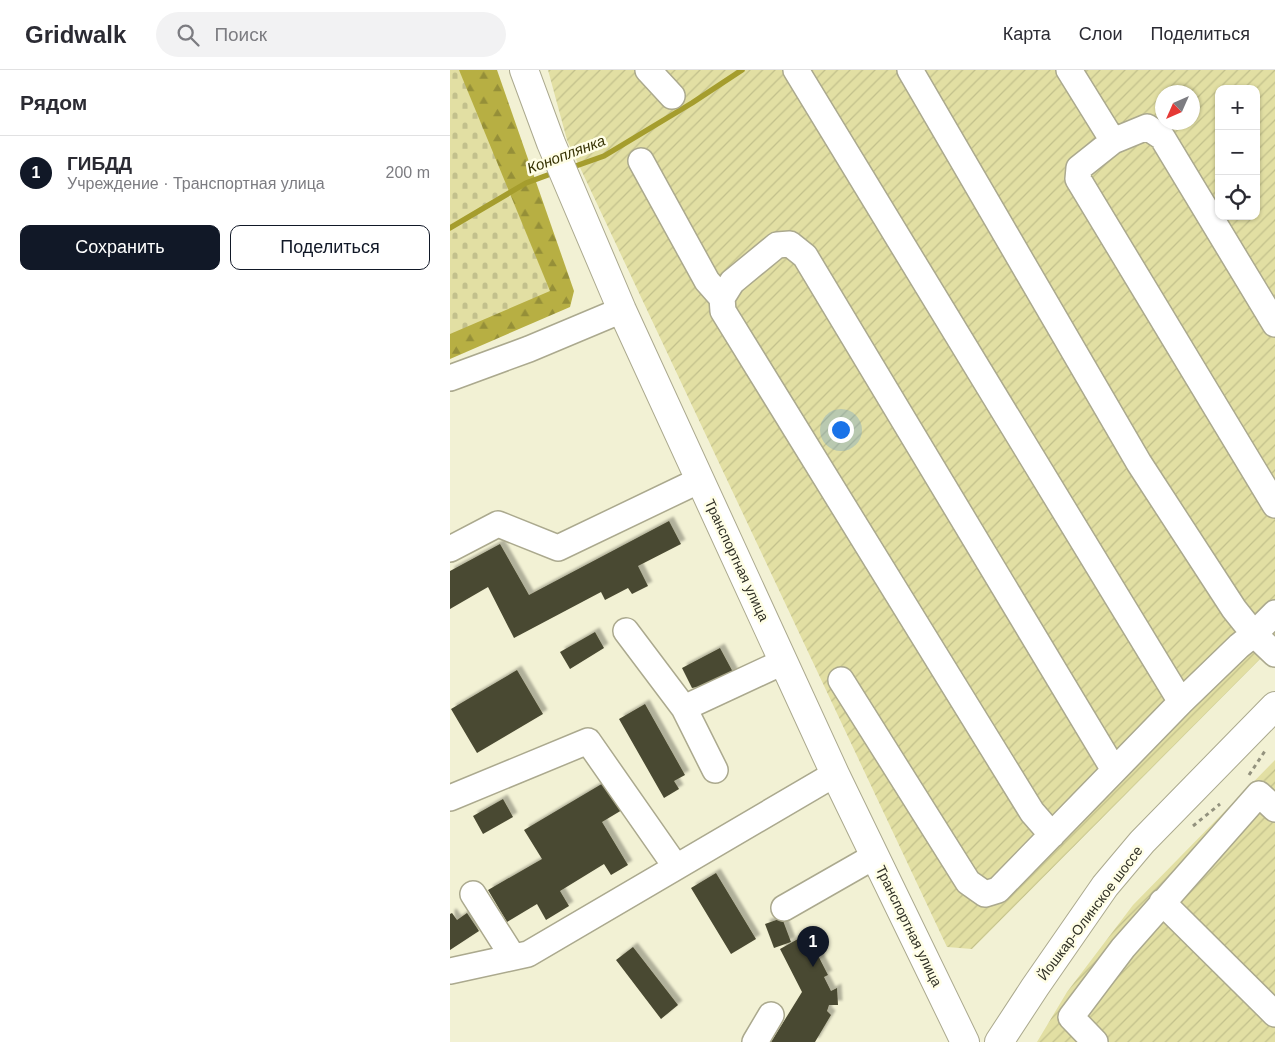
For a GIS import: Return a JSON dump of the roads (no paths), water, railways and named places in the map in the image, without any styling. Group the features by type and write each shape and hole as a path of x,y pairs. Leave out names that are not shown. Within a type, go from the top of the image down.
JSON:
{"main road":[{"name":"Транспортная улица","path":"524,70 551,143 622,310 835,774 965,1042"},
{"name":"Йошкар-Олинское шоссе","path":"999,1042 1074,930 1142,842 1275,706"}],"lane":[{"path":"648,70 672,96"},
{"path":"796,70 1181,702"},
{"path":"910,70 1139,464 1234,609 1254,634 1275,654"},
{"path":"1069,70 1113,141"},
{"path":"1275,324 1162,137 1147,127 1113,141 1079,168 1078,179 1275,505"},
{"path":"641,161 707,281 722,298"},
{"path":"1052,835 1032,812 723,311 722,298 732,282 777,245 790,244 804,256 1114,770"},
{"path":"450,378 529,349 622,310"},
{"path":"450,548 498,524 558,548 700,480"},
{"path":"841,680 968,882 985,894 998,890 1181,702 1275,613"},
{"path":"626,631 684,708 715,770"},
{"path":"684,708 783,662"},
{"path":"450,798 588,741 676,867"},
{"path":"450,971 528,954 835,774"},
{"path":"1095,1042 1071,1017 1123,948 1259,794 1275,810"},
{"path":"784,908 875,856"},
{"path":"473,894 513,957"},
{"path":"1162,902 1275,1014"},
{"path":"755,1042 771,1015"}],"waterway":[{"name":"Коноплянка","path":"570,168 604,156 692,103 742,70"},
{"name":"Коноплянка","path":"450,228 526,183 556,172"}],"place":[{"name":"ГИБДД","path":"813,967"}]}
